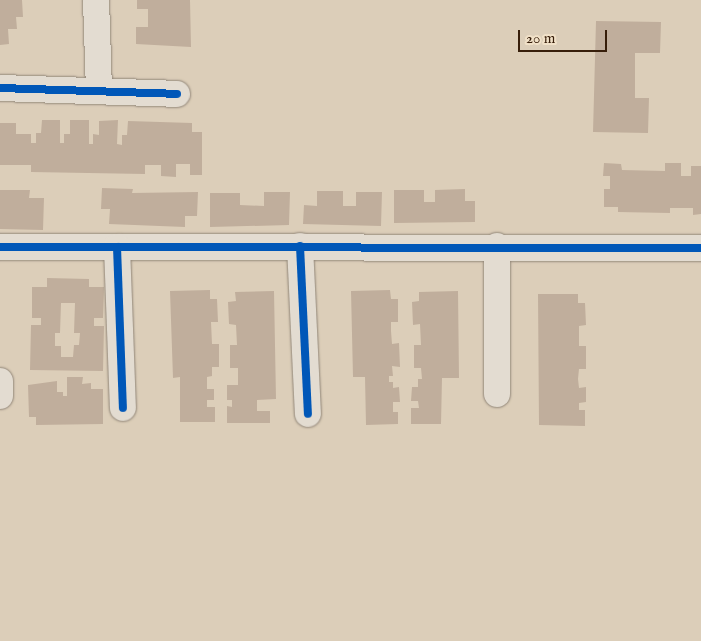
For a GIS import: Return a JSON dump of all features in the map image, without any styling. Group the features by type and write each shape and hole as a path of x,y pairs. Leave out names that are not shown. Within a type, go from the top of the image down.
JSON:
{"street":[{"path":"96,0 99,91"},
{"path":"0,88 177,94"},
{"path":"300,246 308,414"},
{"path":"497,246 497,394"},
{"path":"0,247 497,246 701,248"},
{"path":"117,247 123,408"},
{"path":"0,381 0,396"}],"building":[{"path":"0,0 22,0 23,17 16,17 17,29 8,29 9,44 0,45"},
{"path":"137,0 190,0 191,47 136,44 136,27 148,27 148,9 137,9"},
{"path":"596,21 661,22 660,53 635,53 635,98 649,98 648,133 593,132"},
{"path":"42,120 60,120 60,143 64,143 64,134 70,134 70,120 89,120 89,144 93,144 93,134 99,135 99,121 118,120 117,144 122,145 122,135 127,135 128,121 192,123 192,132 202,132 202,175 190,175 190,164 176,164 176,177 161,176 161,165 145,165 145,174 31,172 31,165 0,165 0,123 16,123 16,134 31,134 31,143 36,143 36,133 41,133"},
{"path":"604,163 621,164 622,170 665,171 665,163 681,163 681,176 691,176 691,166 701,166 701,214 693,215 693,208 670,208 670,213 618,212 618,207 604,207 604,189 610,189 610,176 603,176"},
{"path":"102,188 133,189 132,193 198,192 197,216 185,216 185,227 109,224 110,209 101,209"},
{"path":"465,189 465,201 475,201 475,222 394,223 394,190 424,190 424,202 435,202 435,190"},
{"path":"0,190 30,190 29,198 44,198 43,230 0,229"},
{"path":"317,191 343,191 343,206 356,206 356,192 382,192 381,226 303,224 304,205 317,206"},
{"path":"264,192 290,192 289,225 210,227 210,193 240,193 240,205 264,206"},
{"path":"47,278 89,279 89,287 104,287 103,318 94,318 94,326 104,326 103,371 30,370 31,325 41,325 41,318 32,318 32,287 47,287","holes":["61,303 75,303 74,333 80,333 79,345 74,345 73,357 61,357 61,346 55,346 55,333 60,333"]},
{"path":"210,290 210,299 217,299 218,322 211,322 212,344 219,344 219,367 212,367 212,376 207,377 207,389 214,389 214,400 207,400 207,407 215,407 215,422 180,422 180,377 173,378 170,291"},
{"path":"390,290 391,299 398,299 398,322 391,322 391,331 392,344 399,343 400,367 392,366 393,376 389,376 389,382 393,382 393,388 399,387 400,402 393,402 393,412 398,412 398,424 366,425 365,377 353,377 351,291"},
{"path":"274,291 276,399 257,400 257,411 270,411 270,423 227,423 227,406 232,407 232,400 227,400 227,385 238,385 238,368 230,368 230,345 237,345 236,325 229,324 228,302 236,301 235,292"},
{"path":"458,291 459,378 442,378 441,424 411,424 411,408 419,408 418,401 411,401 412,387 418,387 418,379 422,379 421,368 414,368 414,345 421,345 420,324 413,325 412,302 419,301 419,292"},
{"path":"538,294 578,294 578,303 585,303 586,325 579,326 579,346 586,346 586,369 579,369 578,379 579,388 586,387 586,402 579,403 579,410 585,410 585,426 539,425"},
{"path":"67,377 83,377 82,384 91,383 91,389 103,389 103,424 36,425 36,417 29,417 28,385 57,381 57,392 63,392 63,396 67,396"}],"cycle path":[{"path":"0,88 177,94"},
{"path":"300,246 308,414"},
{"path":"0,247 701,248"},
{"path":"117,247 123,408"}]}
